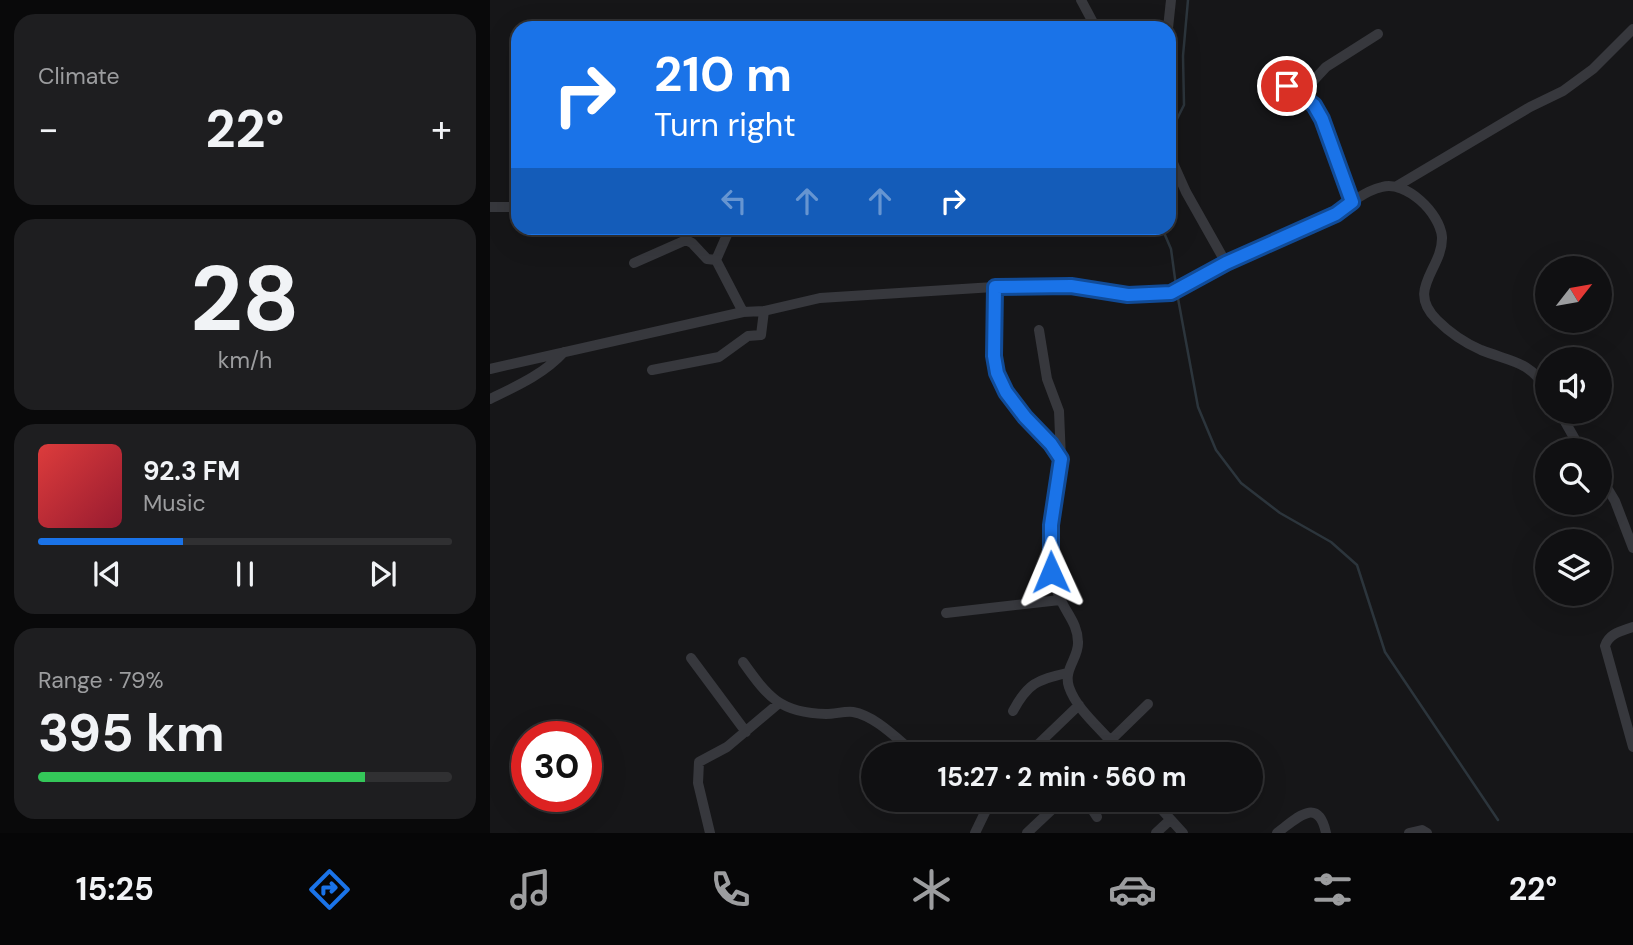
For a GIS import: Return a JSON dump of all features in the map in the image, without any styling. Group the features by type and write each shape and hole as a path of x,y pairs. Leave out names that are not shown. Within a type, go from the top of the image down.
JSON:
{"street":[{"path":"1080,0 1092,21"},
{"path":"1169,21 1171,0"},
{"path":"490,369 743,312 820,298 995,287 1071,286 1128,295 1171,293 1226,263 1336,214 1352,202 1384,186 1398,186 1530,107 1563,91 1593,69 1633,29"},
{"path":"1300,95 1326,67 1378,34"},
{"path":"1274,76 1314,105 1322,119 1352,202"},
{"path":"1176,170 1226,263"},
{"path":"1398,186 1423,202 1436,218 1440,229 1442,238 1438,257 1424,286 1426,304 1431,313 1460,339 1482,350 1523,364 1535,374"},
{"path":"490,207 511,207"},
{"path":"716,260 727,235"},
{"path":"634,262 686,240 707,259 716,260"},
{"path":"716,260 743,312"},
{"path":"995,287 994,356 997,373 1006,392 1061,459"},
{"path":"652,370 722,355 748,336 761,335 764,310"},
{"path":"1039,330 1047,379 1059,411 1061,459 1051,525 1051,572 1060,600 1073,620 1079,644 1067,673 1069,687 1079,705 1111,740 1148,704"},
{"path":"490,399 553,364 564,352"},
{"path":"1612,496 1633,548"},
{"path":"946,613 1060,600"},
{"path":"1633,627 1615,633 1605,646 1633,747"},
{"path":"691,658 746,732"},
{"path":"743,662 778,704 825,714 852,712 868,717 900,742"},
{"path":"1013,711 1022,694 1034,682 1067,673"},
{"path":"710,833 698,783 699,762 727,747 778,704"},
{"path":"1040,742 1079,705"},
{"path":"975,833 985,812"},
{"path":"1027,833 1049,812"},
{"path":"1094,812 1097,817"},
{"path":"1163,812 1183,833"},
{"path":"1277,833 1305,813 1313,812 1319,815 1324,823 1326,833"},
{"path":"1156,833 1170,820"},
{"path":"1409,833 1422,830 1427,833"}],"waterway":[{"path":"1176,121 1184,105 1183,56 1188,0"},
{"path":"1165,235 1171,249 1176,286"},
{"path":"1177,293 1198,407 1216,450 1241,483 1280,513 1331,542 1357,565 1385,652 1498,820"}],"route":[{"path":"1051,572 1051,525 1061,459 1006,392 997,373 994,356 995,287 1071,286 1128,295 1171,293 1226,263 1336,214 1352,202 1338,160 1314,105 1287,86"}]}
